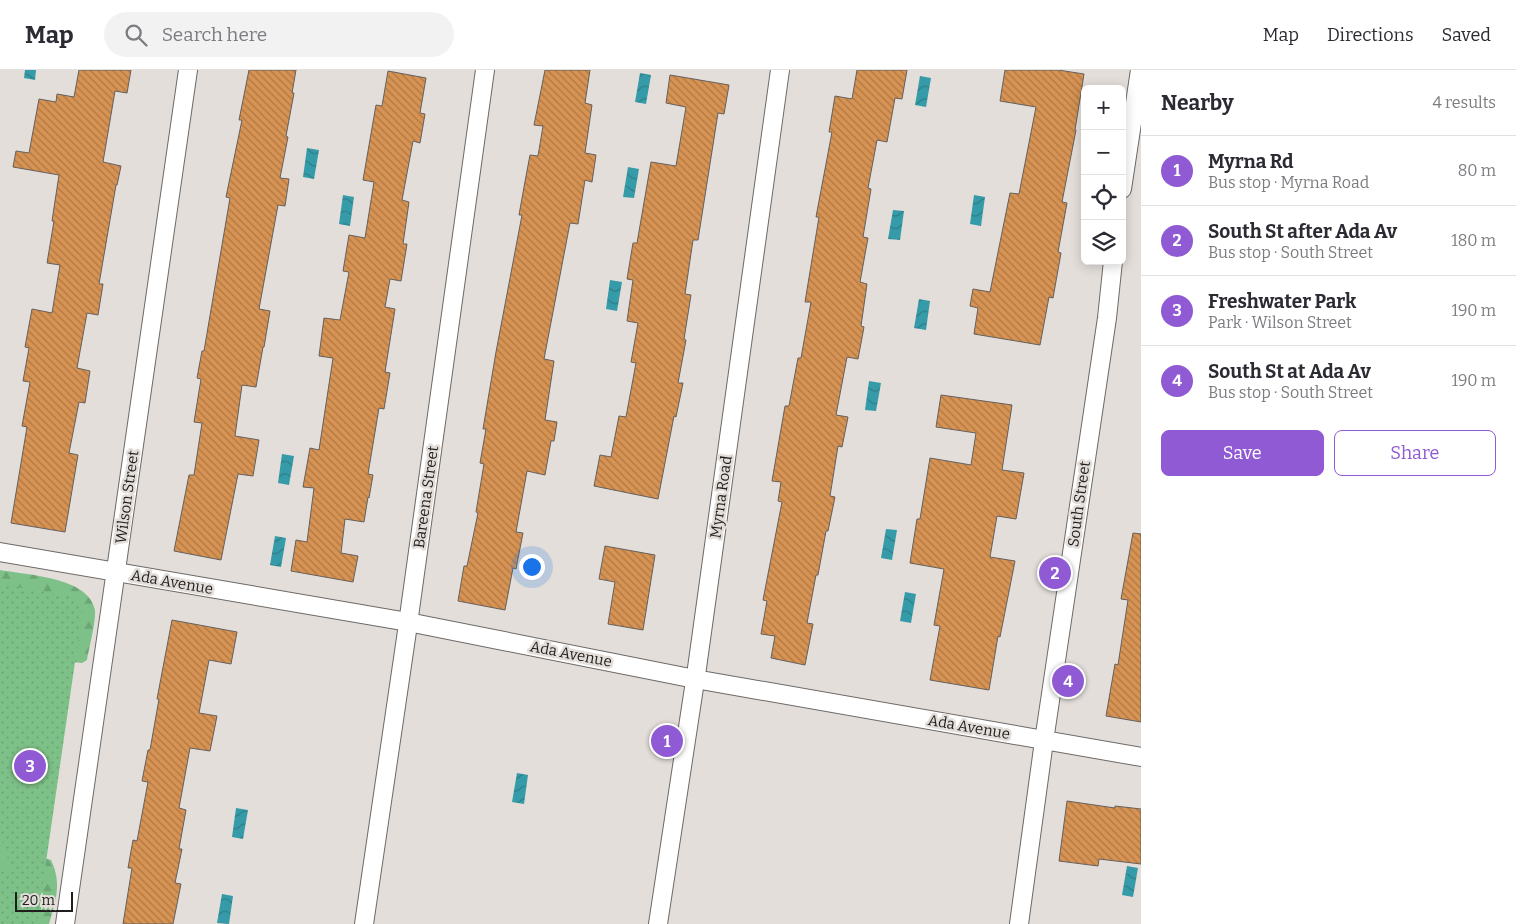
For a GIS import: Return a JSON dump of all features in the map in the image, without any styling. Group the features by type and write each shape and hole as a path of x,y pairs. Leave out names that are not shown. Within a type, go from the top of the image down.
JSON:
{"street":[{"name":"Wilson Street","path":"65,924 188,70"},
{"name":"Bareena Street","path":"364,924 485,70"},
{"name":"Myrna Road","path":"658,924 695,679 780,70"},
{"path":"1124,175 1140,70"},
{"name":"South Street","path":"1019,924 1044,740 1107,318 1113,265"},
{"name":"Ada Avenue","path":"0,552 408,622 695,679 1141,757"}],"green space":[{"path":"0,570 40,576 69,584 90,599 95,615 87,660 82,663 65,661 0,618"},
{"path":"0,584 74,597 83,607 37,924 0,924"},
{"path":"0,834 11,868 2,871 0,864"},
{"path":"41,857 51,860 57,884 56,899 49,924 0,924 0,872"}],"water":[{"path":"25,70 36,70 35,80 24,78"},
{"path":"640,73 651,75 646,104 635,102"},
{"path":"920,76 931,78 926,107 915,105"},
{"path":"307,148 319,150 314,179 303,177"},
{"path":"628,167 639,169 634,198 623,197"},
{"path":"343,195 354,197 350,226 339,224"},
{"path":"974,195 985,197 981,226 970,224"},
{"path":"893,210 904,211 900,240 888,239"},
{"path":"610,280 622,282 617,311 606,309"},
{"path":"919,299 930,301 926,330 914,328"},
{"path":"869,381 881,383 876,411 865,410"},
{"path":"282,454 294,456 289,485 278,483"},
{"path":"886,529 897,530 892,560 881,558"},
{"path":"275,536 286,538 281,567 270,565"},
{"path":"905,592 916,594 911,623 900,621"},
{"path":"517,773 528,775 524,804 512,802"},
{"path":"236,808 248,810 243,839 232,837"},
{"path":"1127,866 1138,868 1133,897 1122,895"},
{"path":"222,894 233,896 229,924 217,923"}],"building":[{"path":"79,70 131,70 127,93 115,91 103,162 121,166 99,284 103,284 98,315 87,313 77,368 90,371 85,403 79,402 69,453 78,455 65,532 11,523 27,427 22,426 30,382 23,381 29,348 25,347 32,309 52,313 60,265 47,263 59,175 13,167 16,151 29,153 39,99 56,102 57,94 74,97"},
{"path":"249,70 296,70 286,136 288,137 280,178 289,179 285,206 278,205 259,309 270,311 264,347 256,387 242,385 235,436 259,440 253,476 238,474 221,560 174,551 189,475 194,475 202,423 194,422 201,379 197,378 202,351 204,351 230,198 226,197 242,120 239,120"},
{"path":"545,70 590,70 585,103 592,105 585,153 596,155 592,182 585,180 578,224 570,223 544,359 554,361 545,420 557,422 554,441 551,441 545,475 527,471 516,532 523,533 516,569 513,568 505,610 458,601 464,566 467,566 478,513 476,512 484,464 480,463 486,429 483,429 522,215 519,215 524,187 530,155 538,156 543,126 534,125"},
{"path":"857,70 907,70 902,99 895,98 887,142 877,140 868,188 871,189 863,237 868,238 860,282 867,284 861,326 864,327 858,359 847,357 836,415 848,417 842,447 838,446 830,496 835,497 828,531 826,531 818,575 816,575 807,623 813,624 805,665 771,658 775,636 761,634 767,601 763,600 782,502 778,501 781,482 772,481 785,406 789,406 798,358 801,358 811,302 805,302 819,217 816,217 832,132 829,132 835,96 852,99"},
{"path":"1005,70 1058,70 1084,74 1076,130 1062,202 1067,203 1058,252 1061,253 1053,298 1049,297 1040,345 974,334 978,308 970,306 973,289 990,292 1010,193 1019,194 1036,107 1000,101"},
{"path":"388,71 426,78 420,113 425,114 420,143 413,141 402,200 409,202 403,244 407,244 401,281 390,279 385,307 395,309 385,372 390,373 384,409 379,408 368,474 373,475 369,498 364,522 345,519 341,553 358,556 353,582 291,571 296,540 307,542 314,488 303,487 310,448 319,450 333,358 319,356 324,318 340,320 349,272 343,271 349,235 365,238 374,182 363,180 376,105 382,106"},
{"path":"670,75 729,85 724,114 718,113 698,240 693,240 685,294 691,295 684,339 686,340 678,383 683,383 676,417 674,416 658,499 594,486 600,455 611,457 619,416 626,417 636,363 631,362 638,323 627,321 633,280 627,279 633,243 637,243 651,162 676,166 686,107 666,103"},
{"path":"941,395 1012,405 1002,470 1024,473 1016,519 997,516 990,557 1015,561 1000,637 998,636 989,690 930,680 940,626 934,625 944,569 910,563 917,519 920,519 930,458 971,465 976,433 936,427"},
{"path":"1133,533 1141,534 1141,722 1106,716 1115,664 1118,665 1128,600 1121,599"},
{"path":"605,546 655,555 643,630 608,624 615,582 599,579"},
{"path":"172,620 237,632 231,664 209,660 199,713 217,716 210,751 190,748 179,808 186,810 179,849 182,849 175,883 181,884 173,924 123,924 132,868 128,868 133,840 137,841 148,782 142,781 148,750 150,750 159,699 157,699"},
{"path":"1067,801 1115,808 1115,806 1141,809 1141,864 1099,859 1098,866 1059,861"}],"place":[{"name":"South St after Ada Av","path":"1055,573"},
{"name":"South St at Ada Av","path":"1068,681"},
{"name":"Myrna Rd","path":"667,741"},
{"name":"Freshwater Park","path":"30,766"}]}
